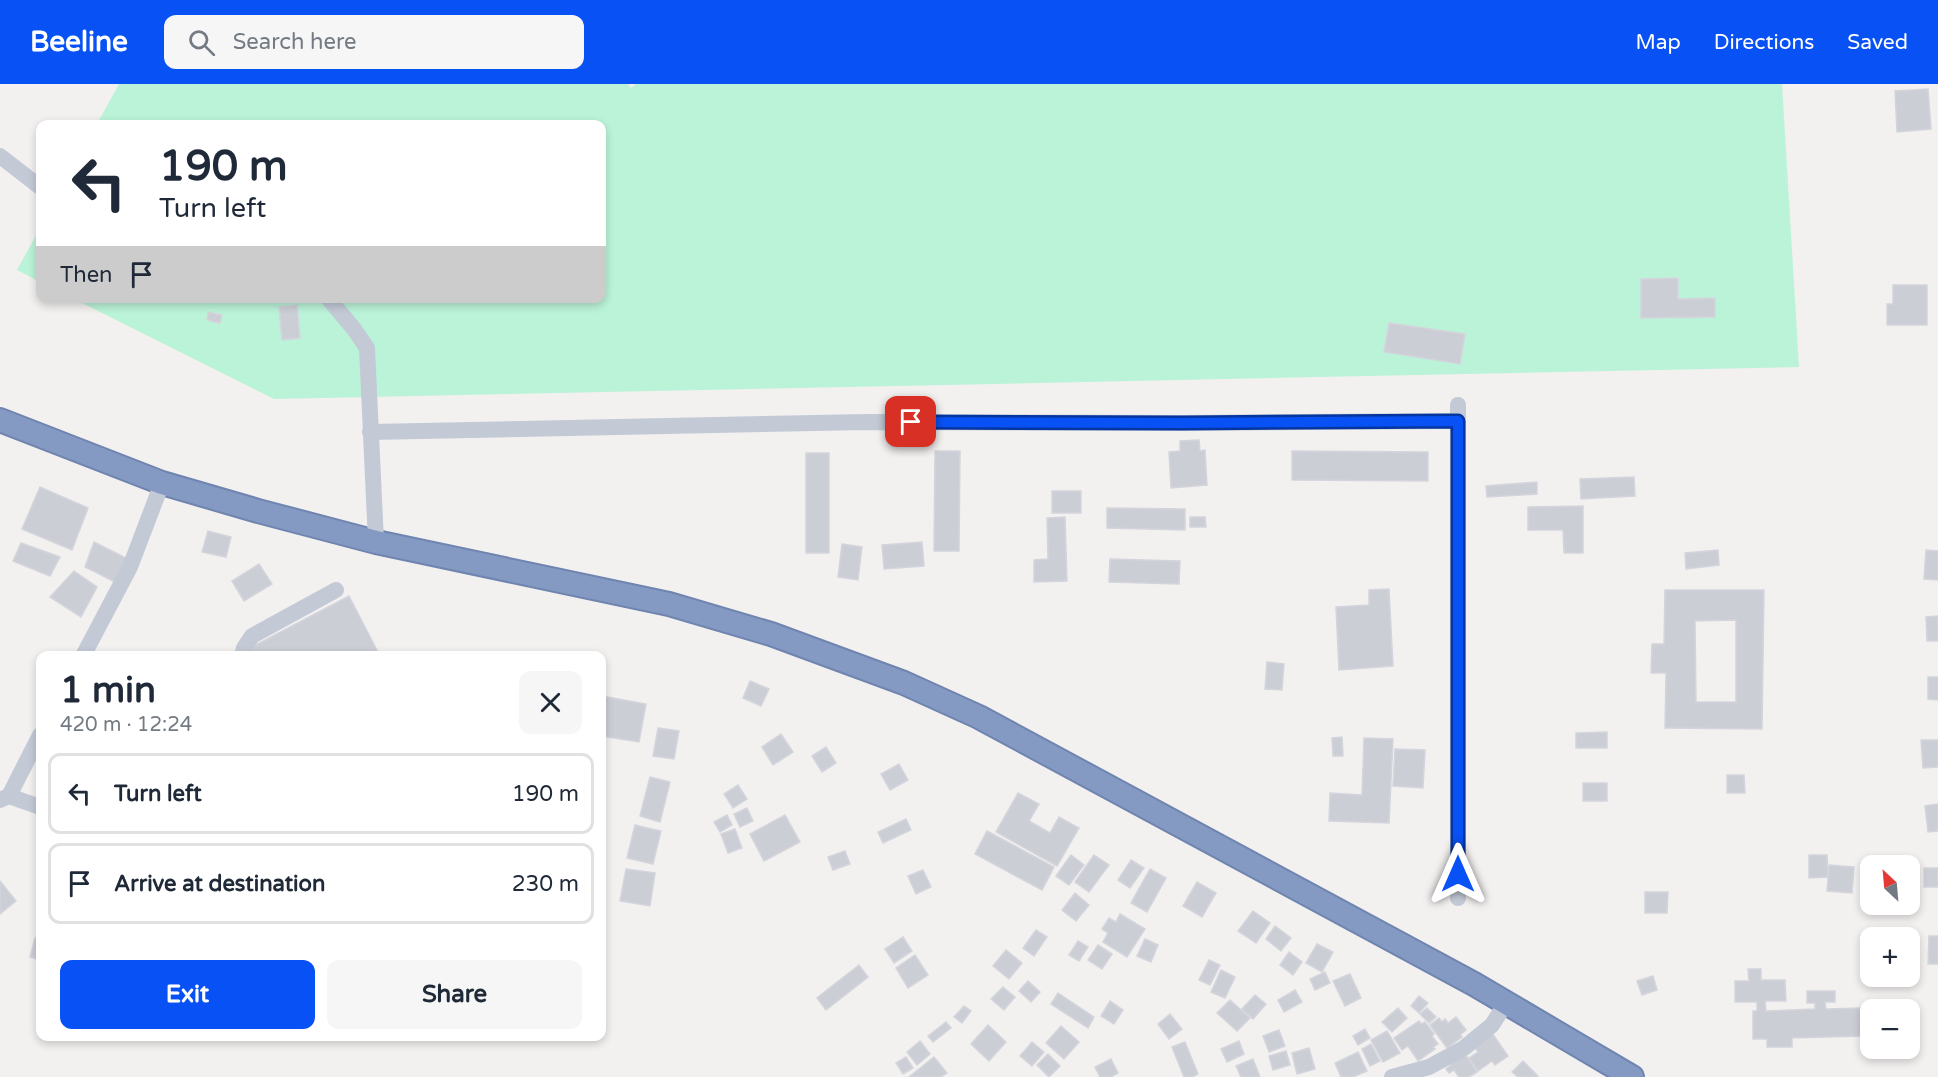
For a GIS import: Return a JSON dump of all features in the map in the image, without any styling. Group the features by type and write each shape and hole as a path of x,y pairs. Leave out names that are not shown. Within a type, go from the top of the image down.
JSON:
{"highway":[{"path":"0,420 162,483 258,511 375,542 669,604 771,634 904,683 979,717 1506,1003 1632,1077"}],"street":[{"path":"0,156 36,184"},
{"path":"332,303 367,348 375,542"},
{"path":"370,432 866,422 1183,423 1458,413 1458,898"},
{"path":"86,651 130,567 162,483"},
{"path":"243,651 252,636 336,590"},
{"path":"36,742 5,798 36,806"},
{"path":"1392,1077 1429,1067 1464,1048 1492,1025 1506,1003"}],"green space":[{"path":"119,84 628,84 631,88 636,84 1782,84 1799,367 274,399 82,303 606,303 606,120 99,120"},
{"path":"36,235 36,280 17,270"}],"building":[{"path":"1928,89 1931,129 1897,132 1895,91"},
{"path":"1678,278 1678,299 1715,298 1715,317 1641,318 1641,279"},
{"path":"1893,285 1927,285 1927,325 1887,325 1887,304 1893,304"},
{"path":"297,305 300,338 282,340 279,307"},
{"path":"208,312 222,315 220,323 207,320"},
{"path":"1389,323 1465,334 1460,364 1384,352"},
{"path":"1199,440 1200,451 1205,450 1207,485 1171,488 1169,452 1180,451 1180,441"},
{"path":"935,451 960,451 959,551 934,551"},
{"path":"1292,451 1428,452 1428,481 1292,480"},
{"path":"806,453 829,453 829,553 806,553"},
{"path":"1634,477 1635,496 1581,499 1580,479"},
{"path":"1537,482 1537,494 1487,497 1486,486"},
{"path":"40,487 88,508 72,550 22,529"},
{"path":"1052,491 1081,491 1081,513 1052,513"},
{"path":"1583,506 1583,553 1564,553 1563,530 1528,530 1528,507"},
{"path":"1107,508 1185,509 1185,530 1107,528"},
{"path":"1065,517 1067,581 1034,582 1034,560 1048,559 1047,518"},
{"path":"1190,517 1205,517 1206,527 1190,527"},
{"path":"208,531 231,537 226,557 202,552"},
{"path":"94,542 126,558 115,582 85,567"},
{"path":"922,542 924,566 884,569 882,545"},
{"path":"21,543 60,557 50,576 13,561"},
{"path":"842,544 862,547 858,580 838,577"},
{"path":"1718,550 1719,565 1686,569 1685,553"},
{"path":"1926,550 1938,551 1938,580 1924,579"},
{"path":"1110,559 1180,561 1179,584 1109,582"},
{"path":"259,564 272,584 244,601 232,581"},
{"path":"74,571 97,587 81,617 50,597"},
{"path":"1389,589 1393,666 1339,670 1336,607 1369,605 1369,590"},
{"path":"1665,590 1764,590 1762,729 1665,728 1666,673 1651,673 1652,644 1664,644","holes":["1736,620 1736,702 1696,702 1695,621"]},
{"path":"349,596 377,651 249,651 248,649"},
{"path":"1938,616 1938,641 1927,641 1926,617"},
{"path":"1267,662 1284,664 1282,690 1265,689"},
{"path":"1928,677 1938,677 1938,700 1928,699"},
{"path":"750,681 769,689 761,706 743,698"},
{"path":"606,697 646,704 639,742 606,737"},
{"path":"658,728 679,731 674,759 653,756"},
{"path":"1607,732 1607,748 1576,748 1576,733"},
{"path":"781,734 793,752 773,765 762,747"},
{"path":"1342,737 1343,756 1333,756 1332,738"},
{"path":"1364,738 1393,739 1389,823 1329,821 1330,793 1362,795"},
{"path":"1921,740 1938,740 1938,767 1923,768"},
{"path":"826,747 836,763 822,772 812,756"},
{"path":"1395,749 1425,750 1423,788 1393,786"},
{"path":"899,764 908,780 890,790 881,774"},
{"path":"1727,775 1744,775 1745,793 1727,793"},
{"path":"650,777 670,782 660,822 640,816"},
{"path":"1583,783 1607,783 1607,801 1583,801"},
{"path":"738,785 747,799 733,808 724,794"},
{"path":"1018,793 1039,804 1029,821 1050,833 1059,817 1079,828 1057,866 996,832"},
{"path":"1938,804 1938,831 1928,832 1925,806"},
{"path":"747,808 753,821 740,827 734,814"},
{"path":"727,815 732,825 720,832 714,822"},
{"path":"785,815 800,842 764,861 750,834"},
{"path":"906,819 911,830 883,843 878,832"},
{"path":"635,825 661,831 653,864 627,858"},
{"path":"735,829 742,848 728,853 721,834"},
{"path":"987,831 1054,867 1042,890 975,854"},
{"path":"845,851 850,864 833,870 828,857"},
{"path":"1071,855 1084,865 1069,885 1056,876"},
{"path":"1094,855 1109,865 1089,892 1075,882"},
{"path":"1809,855 1827,855 1828,877 1809,878"},
{"path":"1131,860 1144,868 1130,888 1118,880"},
{"path":"1829,865 1854,867 1852,893 1827,891"},
{"path":"1924,868 1938,868 1938,887 1924,887"},
{"path":"626,869 655,873 650,906 620,901"},
{"path":"1150,869 1166,878 1147,912 1131,903"},
{"path":"923,870 931,887 916,894 908,876"},
{"path":"0,881 16,901 0,914"},
{"path":"1197,882 1216,893 1202,917 1183,906"},
{"path":"1645,892 1668,892 1667,913 1645,913"},
{"path":"1075,893 1089,905 1076,921 1062,910"},
{"path":"1253,911 1270,923 1256,943 1238,931"},
{"path":"1120,914 1145,929 1127,957 1103,942 1108,933 1102,929 1109,918 1116,922"},
{"path":"1275,926 1291,938 1281,951 1266,939"},
{"path":"1036,930 1047,937 1034,956 1023,948"},
{"path":"1929,936 1938,936 1938,964 1928,964"},
{"path":"903,937 912,951 894,963 885,949"},
{"path":"35,938 36,959 30,957"},
{"path":"1145,939 1158,945 1151,962 1137,956"},
{"path":"1078,941 1088,947 1079,961 1069,955"},
{"path":"1317,944 1333,952 1322,972 1306,963"},
{"path":"1098,945 1112,954 1102,969 1088,960"},
{"path":"1006,950 1022,963 1009,979 993,966"},
{"path":"1289,952 1302,962 1293,975 1280,965"},
{"path":"915,955 928,975 908,988 896,968"},
{"path":"1209,960 1220,965 1210,985 1199,980"},
{"path":"859,965 868,977 826,1010 817,998"},
{"path":"1748,969 1761,969 1761,980 1785,980 1786,1001 1765,1001 1766,1011 1815,1009 1815,1003 1807,1003 1807,991 1835,991 1835,1002 1825,1002 1826,1009 1860,1008 1860,1036 1792,1038 1792,1047 1767,1047 1767,1039 1753,1039 1753,1011 1757,1011 1757,1002 1735,1002 1735,981 1749,981"},
{"path":"1221,970 1235,977 1225,998 1211,992"},
{"path":"1325,972 1330,983 1315,990 1310,979"},
{"path":"1350,974 1361,998 1345,1006 1333,981"},
{"path":"1653,976 1657,990 1642,995 1637,981"},
{"path":"1028,981 1040,992 1031,1002 1019,991"},
{"path":"1003,987 1015,997 1004,1010 991,999"},
{"path":"1295,990 1302,1002 1284,1012 1278,1000"},
{"path":"1058,993 1094,1017 1088,1028 1051,1004"},
{"path":"1255,995 1266,1004 1253,1019 1242,1009"},
{"path":"1419,996 1428,1003 1419,1013 1411,1006"},
{"path":"1230,1000 1250,1018 1237,1031 1217,1013"},
{"path":"1110,1001 1123,1010 1114,1024 1101,1016"},
{"path":"964,1006 971,1011 962,1023 954,1017"},
{"path":"1398,1008 1407,1018 1392,1032 1382,1022"},
{"path":"1427,1008 1436,1017 1429,1023 1420,1014"},
{"path":"1170,1014 1182,1029 1169,1039 1158,1024"},
{"path":"1456,1017 1466,1030 1460,1035 1462,1037 1447,1048 1430,1025 1439,1018 1442,1022 1445,1019 1448,1023"},
{"path":"1419,1021 1421,1024 1425,1022 1438,1044 1433,1047 1435,1049 1418,1061 1408,1046 1402,1050 1394,1038"},
{"path":"946,1022 951,1028 933,1042 928,1036"},
{"path":"988,1025 1006,1042 989,1061 971,1044"},
{"path":"1061,1026 1079,1042 1064,1059 1046,1043"},
{"path":"1365,1029 1370,1038 1358,1045 1353,1036"},
{"path":"1279,1030 1285,1046 1269,1052 1263,1036"},
{"path":"1387,1031 1400,1053 1383,1062 1371,1040"},
{"path":"1492,1033 1508,1056 1495,1065 1492,1061 1478,1071 1469,1058 1478,1052 1474,1046"},
{"path":"920,1041 930,1054 917,1065 907,1052"},
{"path":"1239,1041 1244,1054 1227,1062 1221,1049"},
{"path":"1032,1042 1044,1052 1032,1066 1020,1056"},
{"path":"1185,1042 1198,1074 1192,1077 1184,1077 1172,1047"},
{"path":"1371,1044 1380,1061 1370,1066 1362,1049"},
{"path":"1309,1048 1315,1069 1297,1074 1292,1053"},
{"path":"1286,1051 1290,1065 1273,1070 1269,1056"},
{"path":"1358,1052 1367,1071 1353,1077 1341,1077 1335,1063"},
{"path":"1464,1052 1477,1072 1469,1077 1459,1077 1454,1070 1449,1073 1446,1069 1451,1065 1448,1062"},
{"path":"1048,1054 1060,1066 1049,1077 1037,1065"},
{"path":"906,1057 913,1068 903,1074 896,1063"},
{"path":"934,1057 947,1073 941,1077 909,1077"},
{"path":"1111,1059 1118,1073 1111,1077 1100,1077 1095,1067"},
{"path":"1253,1059 1260,1077 1241,1077 1236,1066"},
{"path":"1523,1061 1538,1076 1518,1077 1512,1072"}],"route":[{"path":"911,422 1458,421 1458,874"}]}
